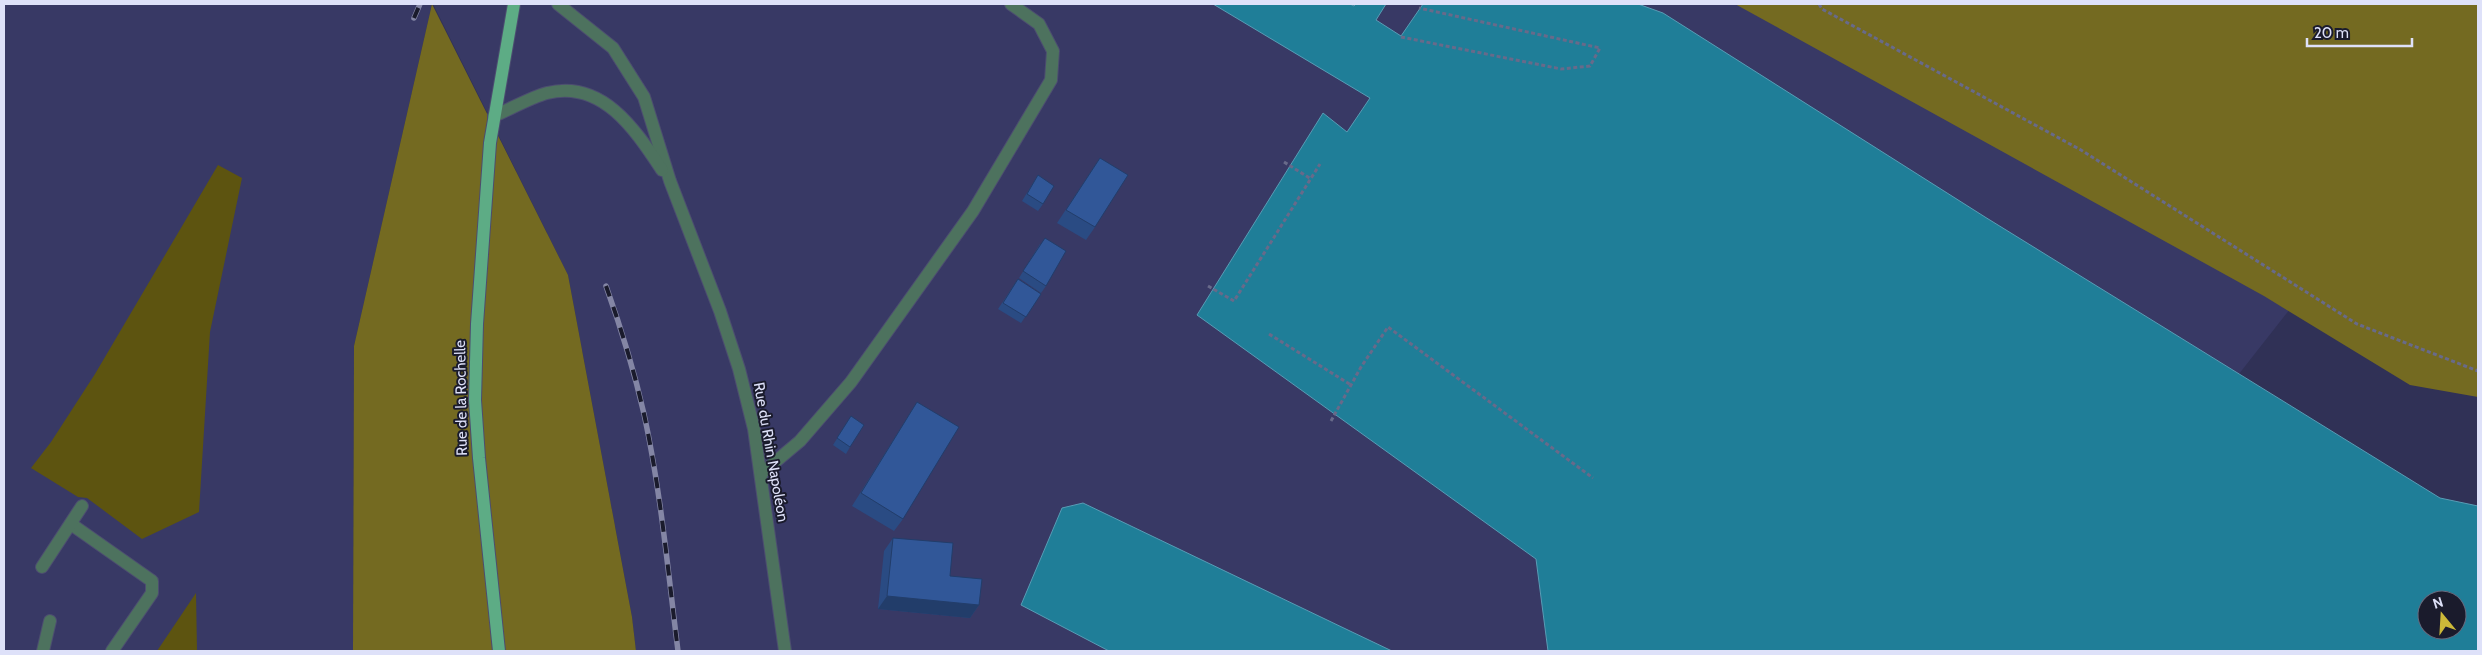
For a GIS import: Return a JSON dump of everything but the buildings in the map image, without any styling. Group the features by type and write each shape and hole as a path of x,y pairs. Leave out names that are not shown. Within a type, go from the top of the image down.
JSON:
{"main road":[{"path":"494,116 514,4"},
{"name":"Rue de la Rochelle","path":"494,116 490,143 476,324 475,400 479,458 499,651"}],"street":[{"name":"Rue du Rhin Napoléon","path":"558,4 613,48 630,72 644,97 670,181 720,310 739,368 762,473 785,651"},
{"path":"762,473 800,441 851,382 973,210 1051,80 1053,51 1039,24 1011,4"},
{"name":"Rue du Rhin Napoléon","path":"494,116 547,93 583,92 617,112 640,137 670,181"},
{"path":"42,567 82,506"},
{"path":"71,524 152,581 152,593 112,651"},
{"path":"43,651 50,621"}],"path":[{"path":"1819,4 1822,9 2080,150 2357,324 2478,371"},
{"path":"1401,36 1561,69 1590,66 1600,48 1420,8"},
{"path":"1284,162 1311,179"},
{"path":"1208,286 1234,301 1320,164"},
{"path":"1331,421 1351,385 1388,328 1593,478"},
{"path":"1269,334 1351,385"}],"shaded area":[{"path":"4,4 432,4 354,346 353,651 4,651"},
{"path":"432,4 568,275 632,617 636,651 353,651 354,346"},
{"path":"433,4 1896,4 2326,263 2235,379 2305,651 636,651 632,617 568,275"},
{"path":"1735,4 2478,4 2478,397 2410,385 2264,296"},
{"path":"218,165 242,178 210,332 199,512 142,539 87,498 78,497 31,468 51,442 95,374"},
{"path":"196,593 197,651 157,651"}],"water":[{"path":"1213,4 1350,4 1354,6 1356,4 1386,4 1376,20 1401,36 1423,4 1638,4 1663,13 1985,217 2440,498 2478,506 2478,651 1548,651 1536,559 1197,315 1323,113 1347,132 1370,98"},
{"path":"1083,503 1392,651 1109,651 1021,605 1062,508"}],"railway":[{"path":"414,18 420,4"},
{"path":"606,286 632,365 650,443 664,532 678,651"}]}
